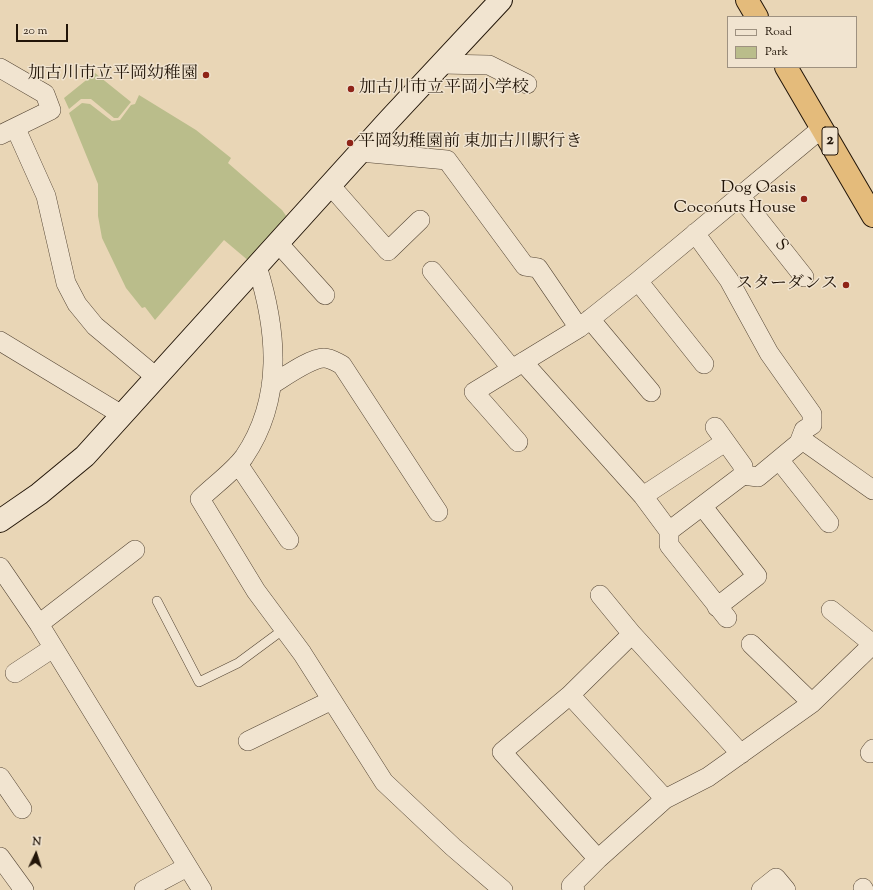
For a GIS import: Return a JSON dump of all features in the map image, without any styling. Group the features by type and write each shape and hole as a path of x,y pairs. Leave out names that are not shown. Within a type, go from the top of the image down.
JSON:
{"highway":[{"path":"747,0 756,16"},
{"name":"2","path":"787,68 873,216"}],"street":[{"path":"2,515 39,494 86,456 360,152 501,0"},
{"path":"441,64 489,65 527,84"},
{"path":"0,68 45,94 51,110 8,132 46,196 66,283 77,304 95,326 156,377"},
{"path":"518,442 474,392 518,366 584,323 638,281 822,128"},
{"path":"360,152 448,160 525,266 538,268 584,323 651,392"},
{"path":"330,185 388,251 420,220"},
{"name":"S","path":"740,196 804,277"},
{"path":"669,531 703,507 743,475 758,477 780,461 800,444 804,430 812,425 812,414 769,353 729,280 695,233"},
{"path":"278,243 325,295"},
{"path":"257,266 271,319 274,345 269,397 256,435 238,464 200,499 256,591 284,629 332,700 384,782 453,847 503,890"},
{"path":"432,271 518,366 643,496 669,531 669,545 722,612 757,576 703,507"},
{"path":"638,281 704,364"},
{"path":"0,341 122,415"},
{"path":"271,385 323,358 334,360 342,365 389,448 438,512"},
{"path":"643,496 720,434 743,466 743,475"},
{"path":"801,439 873,490"},
{"path":"780,461 829,523"},
{"path":"238,464 289,540"},
{"path":"39,624 135,550"},
{"path":"0,567 39,624 202,890"},
{"path":"600,595 632,634 741,754"},
{"path":"575,890 571,886 598,859 665,799 708,777 812,703 873,644 831,610"},
{"path":"598,859 502,752 570,695 632,634"},
{"path":"751,644 777,656 812,703"},
{"path":"14,673 53,648"},
{"path":"570,695 665,799"},
{"path":"248,741 332,700"},
{"path":"0,777 5,796 22,809"},
{"path":"0,857 24,890"},
{"path":"144,890 187,867"},
{"path":"760,890 776,878 786,890"}],"lane":[{"path":"157,601 199,682 238,662 284,629"}],"green space":[{"path":"95,73 131,102 118,118 114,118 91,99 81,99 69,109 64,98"},
{"path":"139,95 196,130 231,158 228,163 282,210 289,220 250,262 224,240 155,320 145,307 142,308 126,288 102,238 98,216 98,184 69,113 82,103 90,104 112,121 120,120 131,105 135,104"}],"place":[{"name":"加古川市立平岡幼稚園","path":"206,75"},
{"name":"加古川市立平岡小学校","path":"351,89"},
{"name":"平岡幼稚園前 東加古川駅行き","path":"350,143"},
{"name":"Dog Oasis Coconuts House","path":"804,199"},
{"name":"スターダンス","path":"846,285"}]}
